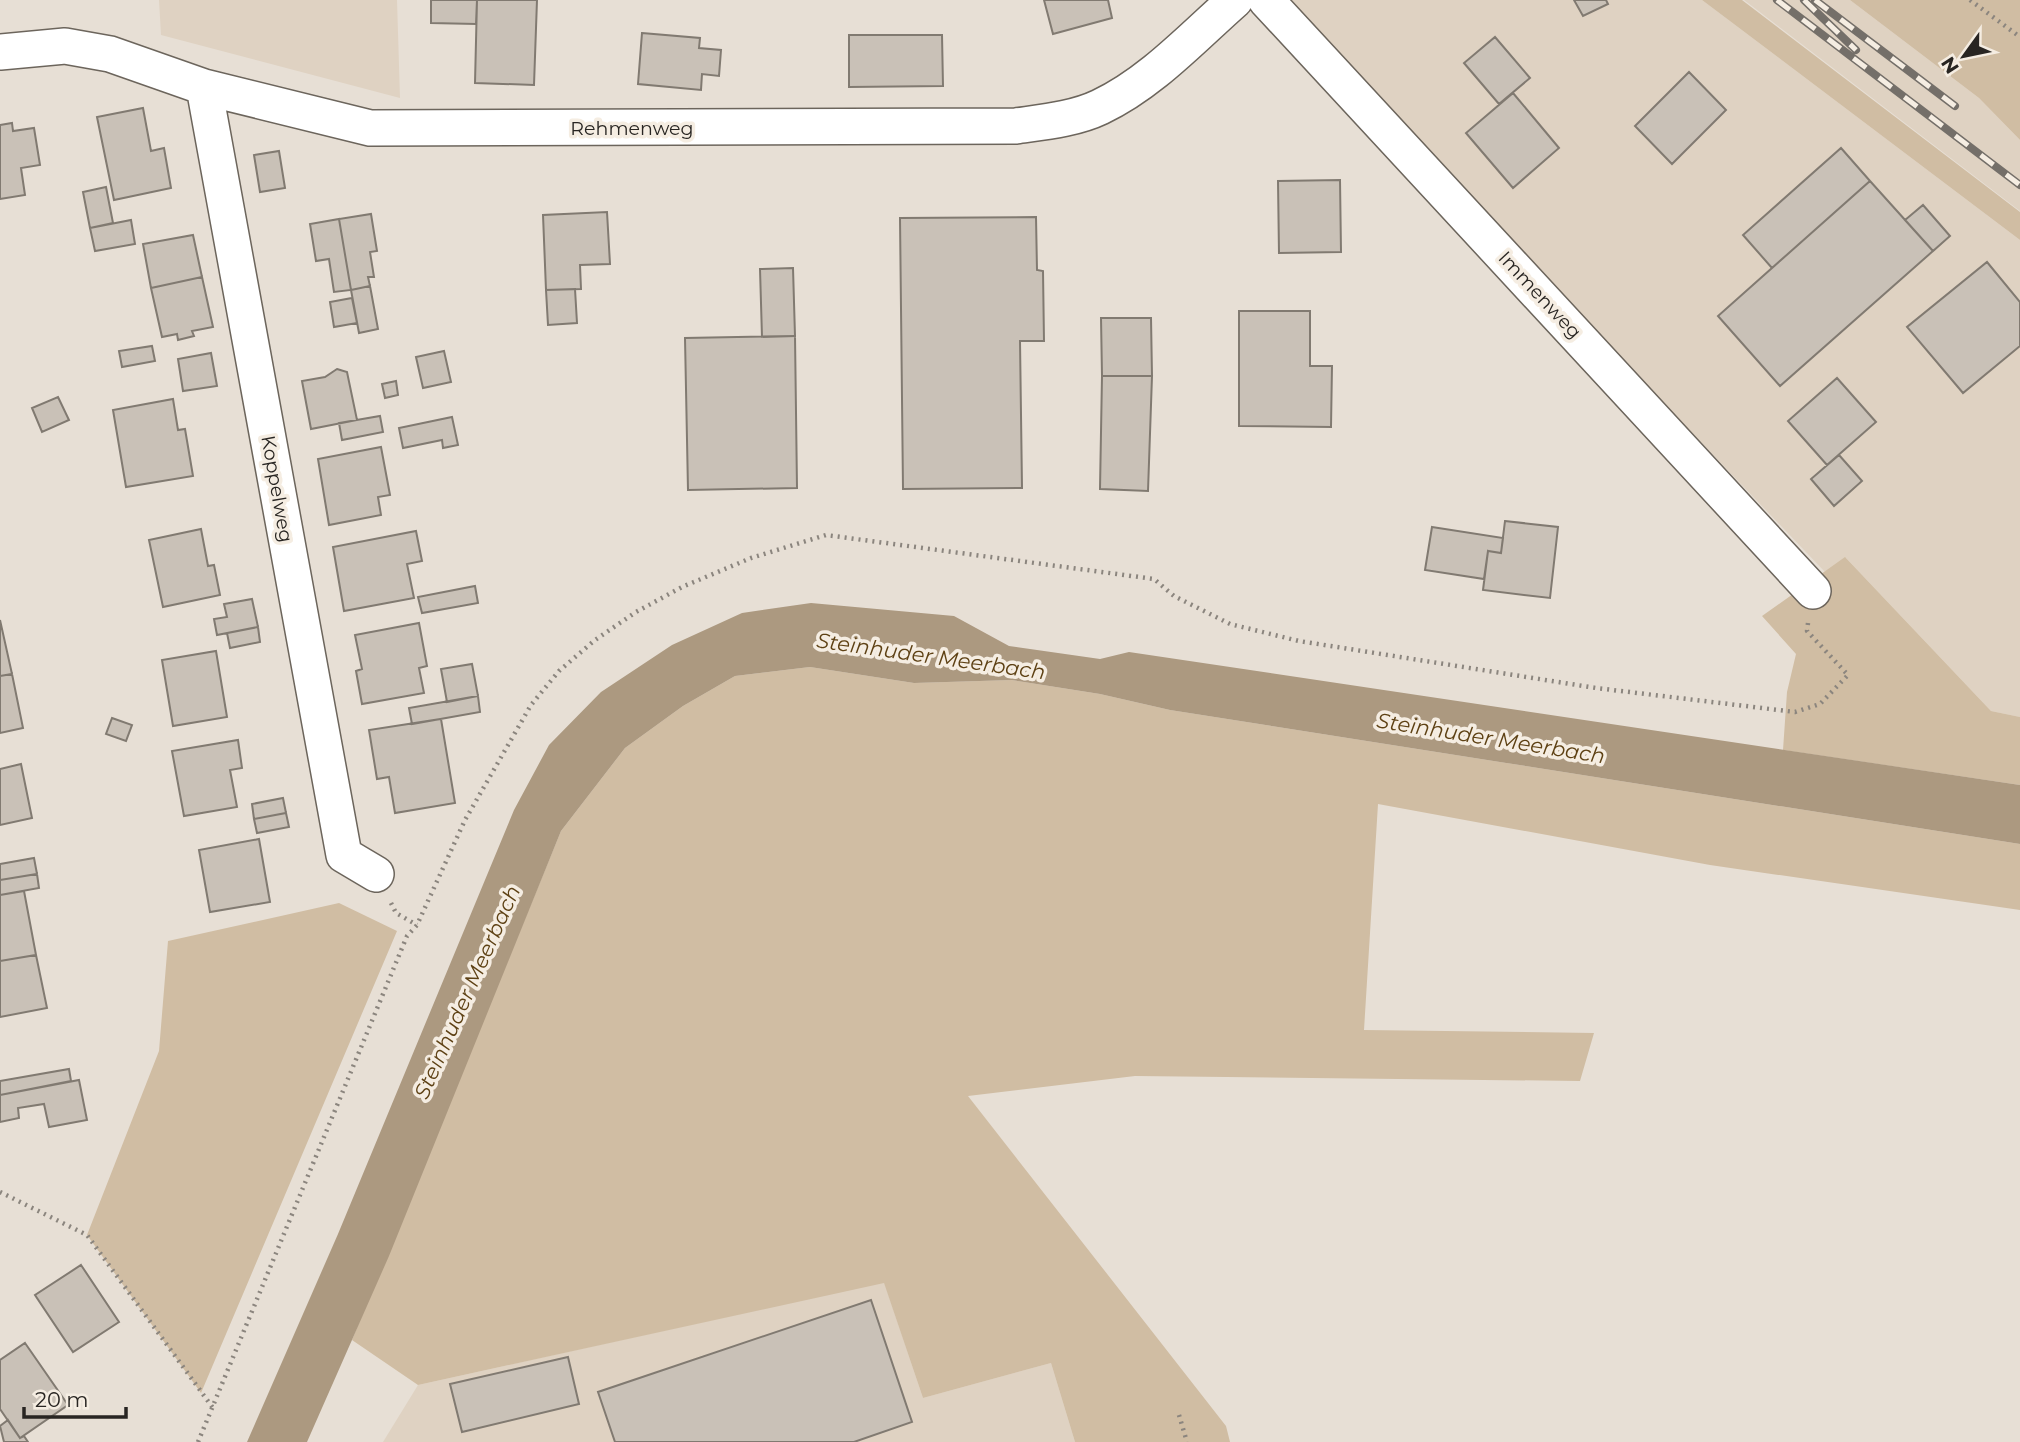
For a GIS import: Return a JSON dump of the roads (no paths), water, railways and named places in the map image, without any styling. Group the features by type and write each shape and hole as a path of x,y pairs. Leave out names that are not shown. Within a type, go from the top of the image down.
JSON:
{"street":[{"name":"Rehmenweg","path":"0,52 20,48 76,48 110,54 204,87 370,128 1016,127 1060,120 1099,108 1137,86 1235,0"},
{"name":"Immenweg","path":"1266,0 1813,591"},
{"name":"Koppelweg","path":"204,87 344,855 376,874"}],"water":[{"name":"Steinhuder Meerbach","path":"811,603 954,616 1009,646 1100,659 1129,652 2020,785 2020,844 1170,710 1100,694 1012,680 914,683 810,667 735,676 683,706 625,748 561,831 389,1256 307,1442 247,1442 338,1234 514,810 549,745 601,692 672,645 742,613"}],"railway":[{"path":"1777,0 2020,185"},
{"path":"1804,0 1856,50"},
{"path":"1815,0 1955,106"}]}
